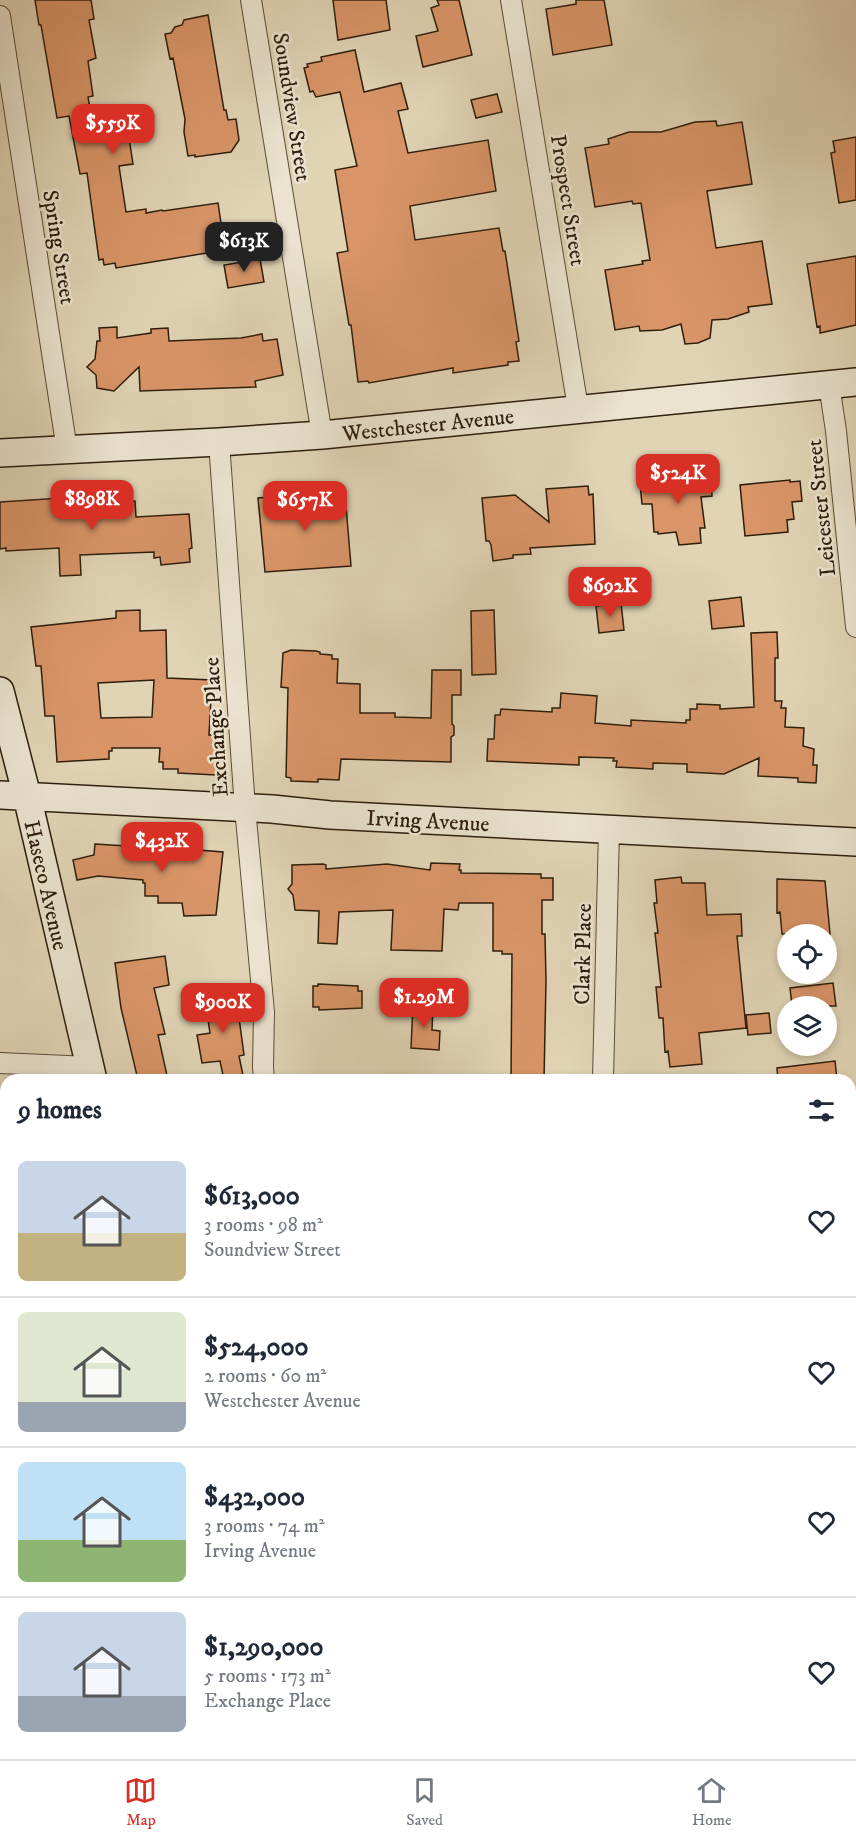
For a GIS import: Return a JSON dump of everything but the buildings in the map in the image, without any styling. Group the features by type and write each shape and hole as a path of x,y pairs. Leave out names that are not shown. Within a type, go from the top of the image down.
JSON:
{"street":[{"name":"Soundview Street","path":"251,0 322,435"},
{"name":"Prospect Street","path":"511,0 578,408"},
{"name":"Spring Street","path":"0,16 68,450"},
{"name":"Westchester Avenue","path":"0,453 322,435 856,382"},
{"name":"Leicester Street","path":"829,384 836,430 856,627"},
{"name":"Exchange Place","path":"219,442 245,808 264,1012 263,1074"},
{"name":"Haseco Avenue","path":"0,691 92,1074"},
{"name":"Irving Avenue","path":"0,795 245,808 330,815 856,842"},
{"name":"Clark Place","path":"603,1074 609,829"},
{"path":"0,1063 92,1074"}]}
